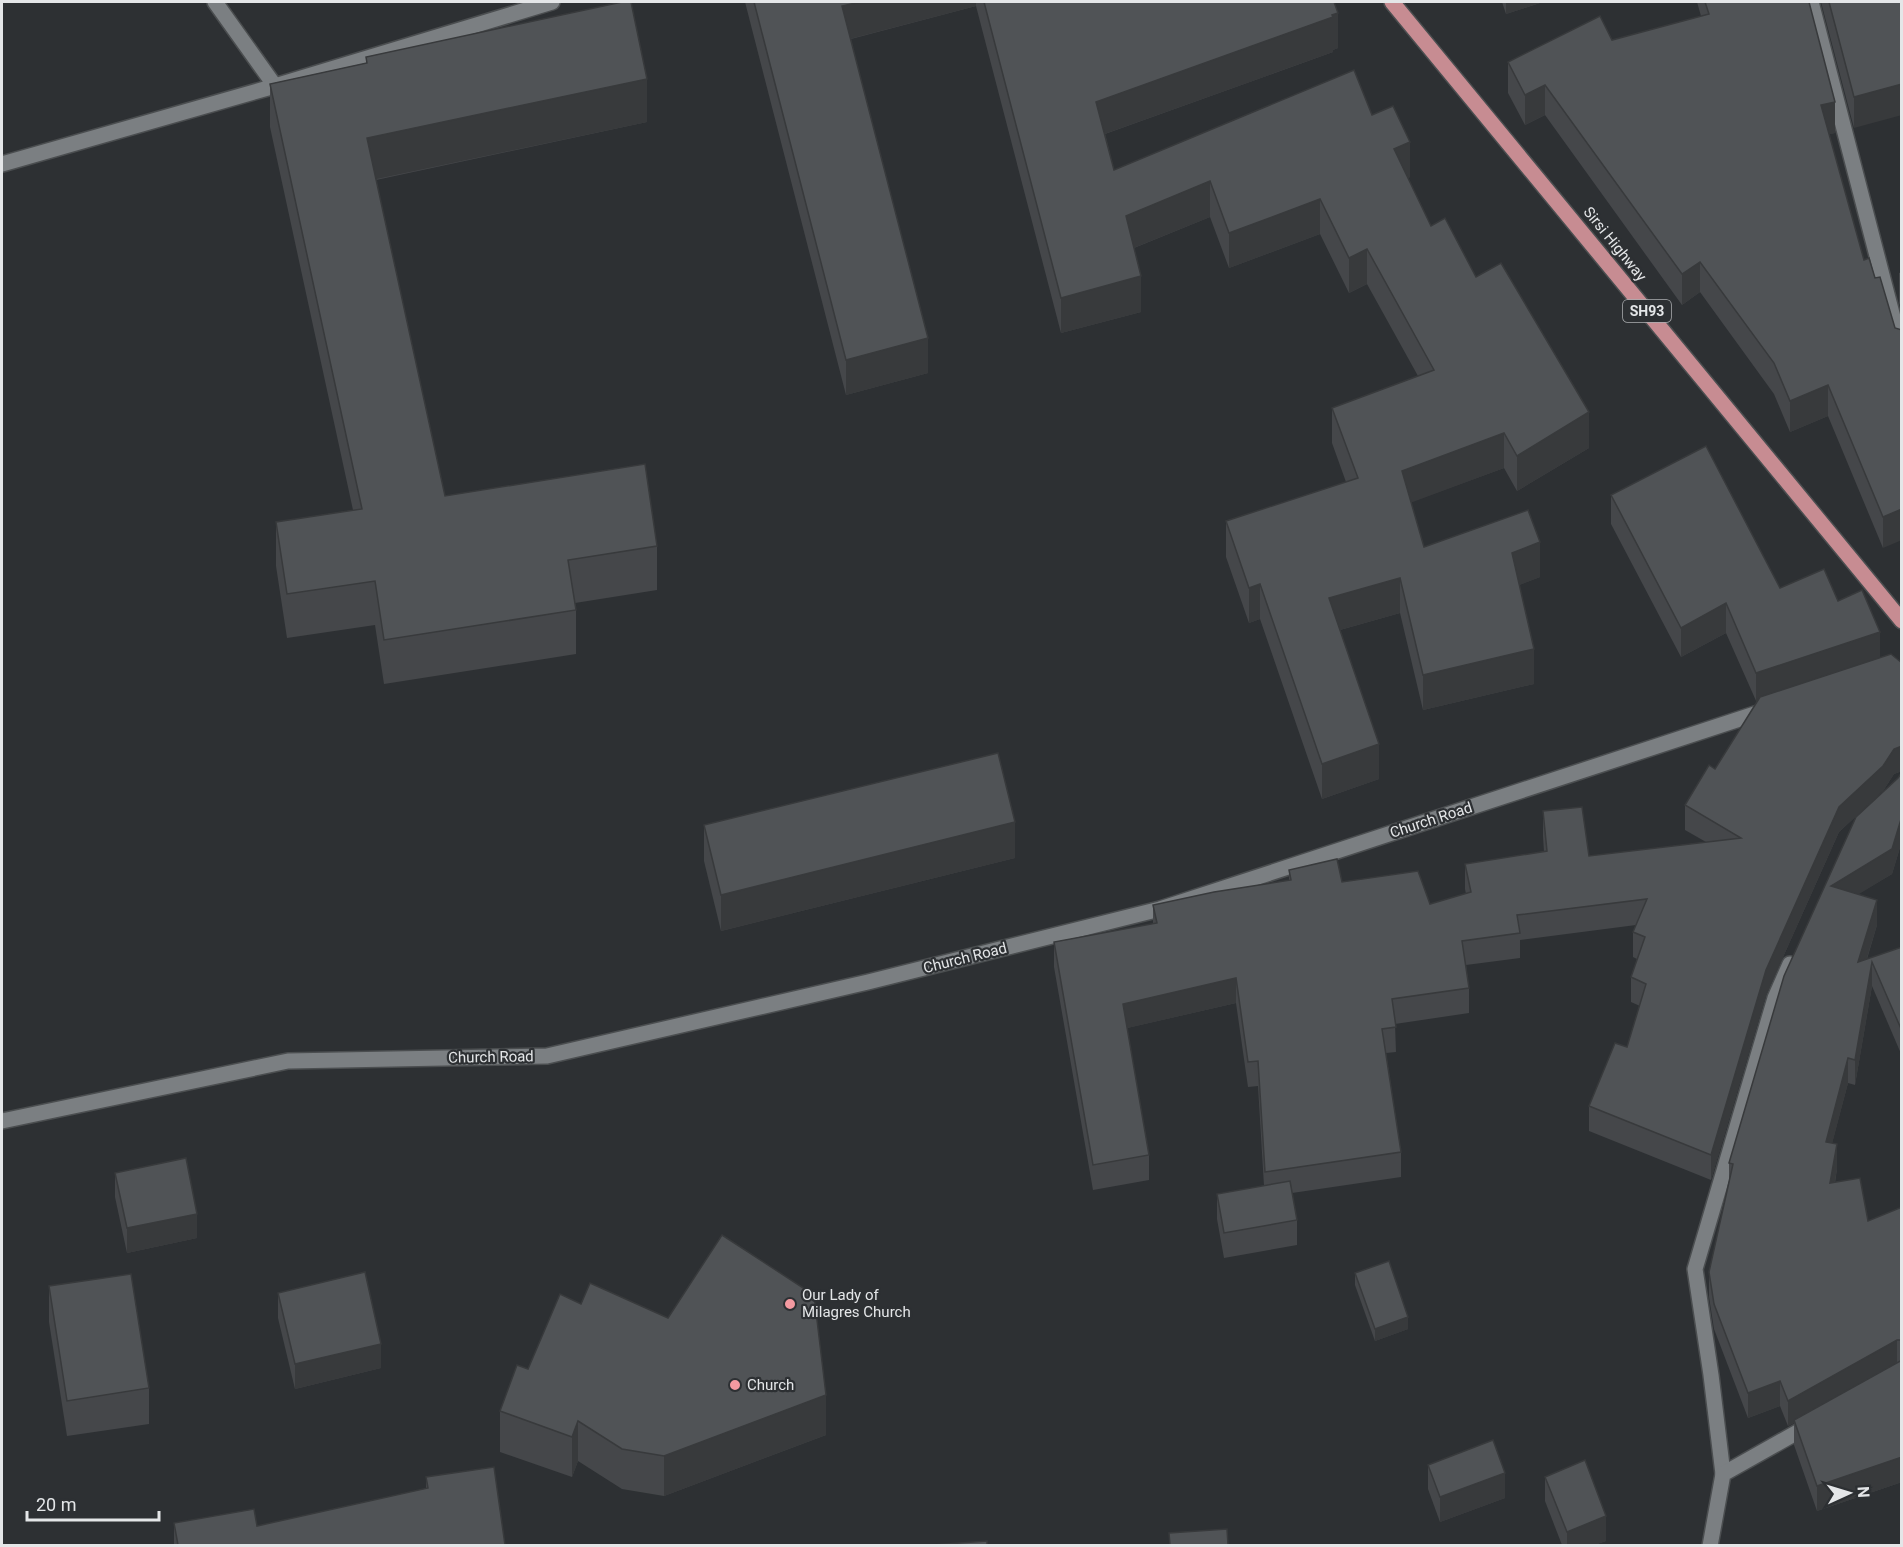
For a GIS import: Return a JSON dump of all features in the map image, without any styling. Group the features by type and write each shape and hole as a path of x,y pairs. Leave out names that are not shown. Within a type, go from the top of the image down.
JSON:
{"main road":[{"name":"Sirsi Highway","path":"1392,2 1902,621"}],"street":[{"path":"215,2 275,86"},
{"path":"2,164 275,86 552,2"},
{"path":"1811,2 1902,352"},
{"name":"Church Road","path":"2,1121 288,1061 547,1056 857,985 1160,909 1782,705"},
{"path":"1710,1545 1723,1474 1695,1269 1775,998 1795,955"},
{"path":"1723,1474 1822,1418"}],"building":[{"path":"622,2 631,2 647,79 367,138 445,496 645,464 657,546 568,560 576,610 384,640 375,581 287,594 276,522 362,509 270,84 367,63 366,57"},
{"path":"754,2 860,2 842,6 928,338 846,360"},
{"path":"984,2 1334,2 1338,13 1332,15 1333,17 1096,102 1114,170 1354,70 1372,115 1393,106 1410,142 1394,149 1431,226 1445,218 1476,277 1501,263 1589,412 1517,456 1504,433 1402,471 1424,547 1528,510 1540,542 1512,553 1534,649 1423,675 1400,578 1329,598 1379,744 1322,764 1260,584 1249,588 1226,521 1358,478 1332,408 1434,370 1367,249 1349,258 1320,199 1229,233 1210,181 1126,216 1141,276 1061,298"},
{"path":"1705,2 1809,2 1835,102 1821,105 1864,260 1869,258 1875,278 1880,277 1895,328 1902,330 1902,509 1883,517 1828,385 1790,401 1774,363 1700,262 1682,274 1545,85 1525,95 1508,62 1600,16 1612,40 1709,14"},
{"path":"1829,2 1902,2 1902,84 1854,97"},
{"path":"1706,446 1780,588 1824,569 1838,601 1862,590 1880,632 1756,673 1726,603 1681,628 1611,495"},
{"path":"1891,654 1902,663 1902,746 1894,749 1883,766 1839,807 1766,970 1711,1155 1589,1106 1615,1043 1627,1047 1646,984 1631,977 1645,937 1633,932 1647,899 1517,915 1520,933 1462,941 1469,988 1392,999 1396,1027 1382,1029 1401,1152 1265,1172 1258,1061 1248,1062 1236,978 1123,1004 1149,1155 1093,1165 1054,942 1157,923 1153,905 1214,892 1291,880 1289,870 1337,859 1342,882 1418,871 1430,904 1471,892 1465,864 1547,851 1543,811 1582,807 1589,856 1741,838 1685,805 1709,765 1715,769 1760,697"},
{"path":"998,753 1015,822 721,895 704,825"},
{"path":"1902,772 1902,816 1892,849 1831,886 1877,900 1858,962 1902,947 1902,1031 1872,962 1855,1060 1848,1058 1826,1142 1837,1144 1830,1183 1860,1178 1868,1221 1902,1207 1902,1340 1897,1340 1788,1401 1780,1381 1748,1393 1714,1304 1709,1272 1733,1164 1729,1163 1784,976 1856,817"},
{"path":"186,1158 197,1214 127,1228 115,1173"},
{"path":"1290,1181 1297,1220 1224,1233 1217,1194"},
{"path":"722,1235 814,1295 826,1395 664,1456 622,1449 578,1421 572,1437 500,1411 517,1365 528,1369 560,1294 581,1304 590,1283 668,1318"},
{"path":"1389,1261 1408,1317 1375,1329 1355,1273"},
{"path":"365,1272 381,1344 295,1364 278,1293"},
{"path":"131,1274 149,1388 67,1401 49,1286"},
{"path":"1902,1360 1902,1457 1817,1486 1794,1420"},
{"path":"1493,1440 1505,1473 1440,1497 1428,1465"},
{"path":"1585,1460 1606,1516 1567,1532 1545,1477"},
{"path":"494,1467 505,1545 178,1545 174,1523 254,1509 257,1526 428,1488 426,1477"},
{"path":"1227,1529 1228,1545 1170,1545 1169,1533"},
{"path":"987,1541 987,1545 933,1545"}],"place":[{"name":"Our Lady of Milagres Church","path":"790,1304"},
{"name":"Church","path":"735,1385"}]}
